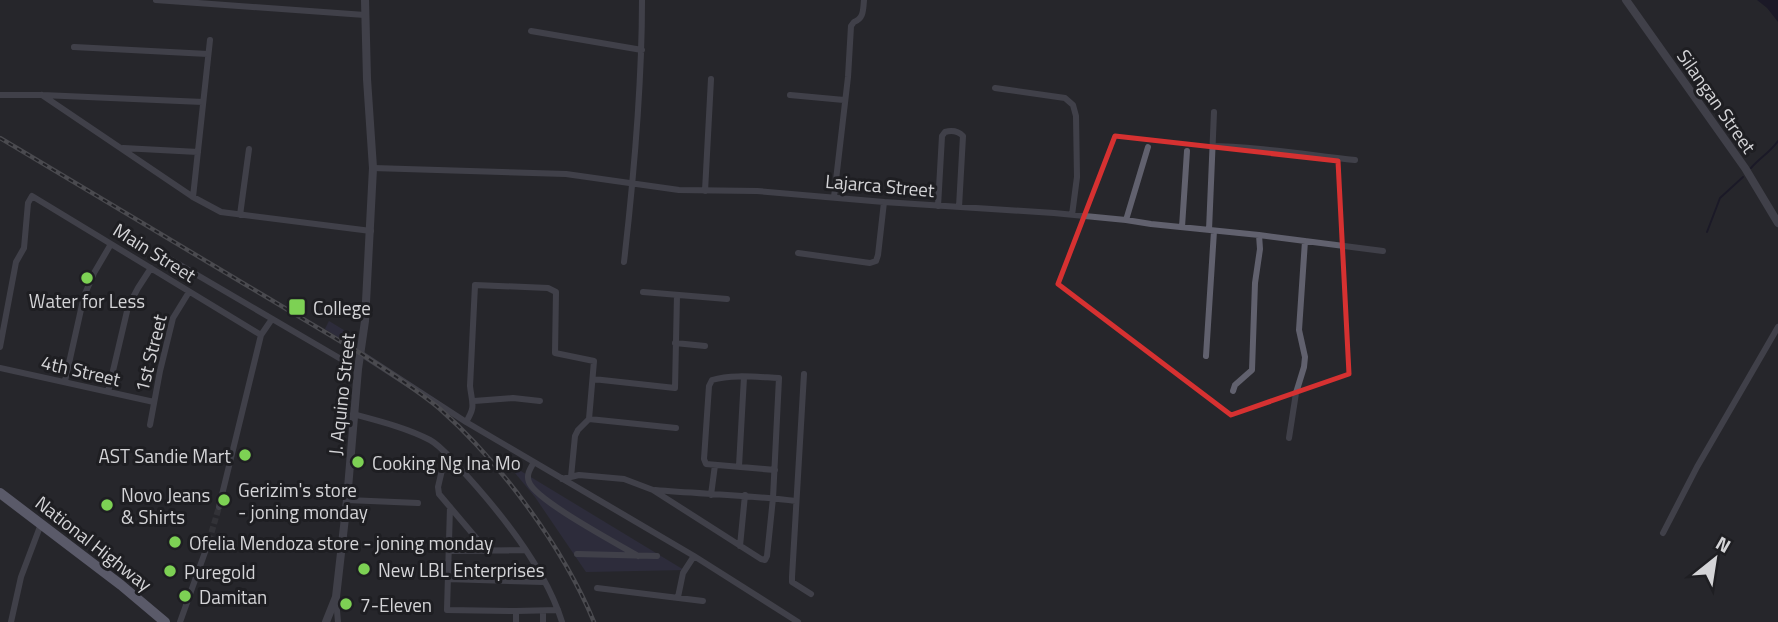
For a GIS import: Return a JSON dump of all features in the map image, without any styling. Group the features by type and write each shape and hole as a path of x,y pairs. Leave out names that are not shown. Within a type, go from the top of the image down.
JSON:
{"main road":[{"name":"National Highway","path":"0,494 121,585 165,622"}],"street":[{"path":"156,0 365,15"},
{"name":"J. Aquino Street","path":"326,622 336,597 365,321 371,231 373,168 365,0"},
{"path":"624,262 633,184 642,50 642,0"},
{"path":"834,197 851,26 862,17 863,0"},
{"name":"Silangan Street","path":"1626,0 1745,168 1778,223"},
{"path":"531,31 642,50"},
{"path":"193,197 210,40"},
{"path":"74,47 208,54"},
{"path":"705,191 711,79"},
{"path":"995,88 1065,98 1075,107 1077,177 1072,215"},
{"path":"0,95 43,94 203,102"},
{"path":"43,94 193,197 221,212 371,231"},
{"path":"790,95 844,100"},
{"path":"1206,356 1214,112"},
{"path":"938,206 942,136 950,130 963,136 959,207"},
{"path":"1126,219 1148,146"},
{"path":"1214,146 1278,150 1355,160"},
{"path":"122,148 198,152"},
{"path":"240,215 249,149"},
{"path":"1182,227 1187,151"},
{"name":"Lajarca Street","path":"373,168 566,174 678,190 757,191 1126,219 1384,251"},
{"name":"Main Street","path":"0,347 16,262 24,248 28,203 32,196 261,335"},
{"path":"798,253 870,263 876,261 884,202"},
{"path":"1233,391 1252,370 1259,235"},
{"path":"1289,438 1305,357 1299,330 1305,241"},
{"path":"65,382 84,296 111,244"},
{"path":"163,255 358,369"},
{"path":"108,392 128,307 150,268"},
{"path":"466,422 473,411 474,401 470,386 475,285 548,288 556,292 555,353 594,361 589,419 575,436 571,477"},
{"name":"1st Street","path":"150,425 173,318 189,292"},
{"path":"643,292 727,299"},
{"path":"593,379 674,388 677,295"},
{"path":"219,507 261,335 272,319"},
{"path":"1663,533 1697,467 1778,327"},
{"path":"676,342 705,346"},
{"path":"360,353 466,422 694,556 798,622"},
{"name":"4th Street","path":"1,368 154,402"},
{"path":"804,374 793,582 811,594"},
{"path":"739,466 744,377"},
{"path":"562,479 579,475 624,479 653,490 740,547 765,560 773,498 775,470 779,378 744,377 712,380 709,386 704,459 706,464 775,470"},
{"path":"474,401 513,398 540,401"},
{"path":"354,414 430,440 446,453 490,503 525,550 544,582 562,622"},
{"path":"589,419 676,428"},
{"path":"446,453 438,487 439,494 488,552"},
{"path":"534,462 527,480 546,501 638,556"},
{"path":"711,495 715,464"},
{"path":"653,490 796,500"},
{"path":"740,547 745,495"},
{"path":"346,500 418,503"},
{"path":"450,507 447,610 558,610"},
{"path":"11,622 21,577 41,524"},
{"path":"180,622 209,541"},
{"path":"450,551 525,550"},
{"path":"578,554 657,556"},
{"path":"677,597 683,573 694,556"},
{"path":"448,579 544,582"},
{"path":"597,587 703,601"},
{"path":"336,597 338,622"},
{"path":"516,611 516,622"},
{"path":"542,622 543,611"}],"highlighted area":[{"path":"1115,136 1338,161 1349,374 1231,415 1058,284"}],"shaded area":[{"path":"1757,0 1778,0 1778,22 1767,8"},
{"path":"329,321 352,335 347,343 325,329"},
{"path":"506,462 684,570 586,572 535,497"}],"waterway":[{"path":"1751,168 1778,141"},
{"path":"1707,232 1720,198 1743,177"}],"tunnel":[{"path":"209,541 219,507"}],"railway":[{"path":"0,138 360,353 440,409 485,454 528,507 565,565 594,622"}],"place":[{"name":"Water for Less","path":"87,278"},
{"name":"College","path":"297,307"},
{"name":"AST Sandie Mart","path":"245,455"},
{"name":"Cooking Ng Ina Mo","path":"358,462"},
{"name":"Gerizim's store - joning monday","path":"224,500"},
{"name":"Novo Jeans & Shirts","path":"107,505"},
{"name":"Ofelia Mendoza store - joning monday","path":"175,542"},
{"name":"New LBL Enterprises","path":"364,569"},
{"name":"Puregold","path":"170,571"},
{"name":"Damitan","path":"185,596"},
{"name":"7-Eleven","path":"346,604"}]}
